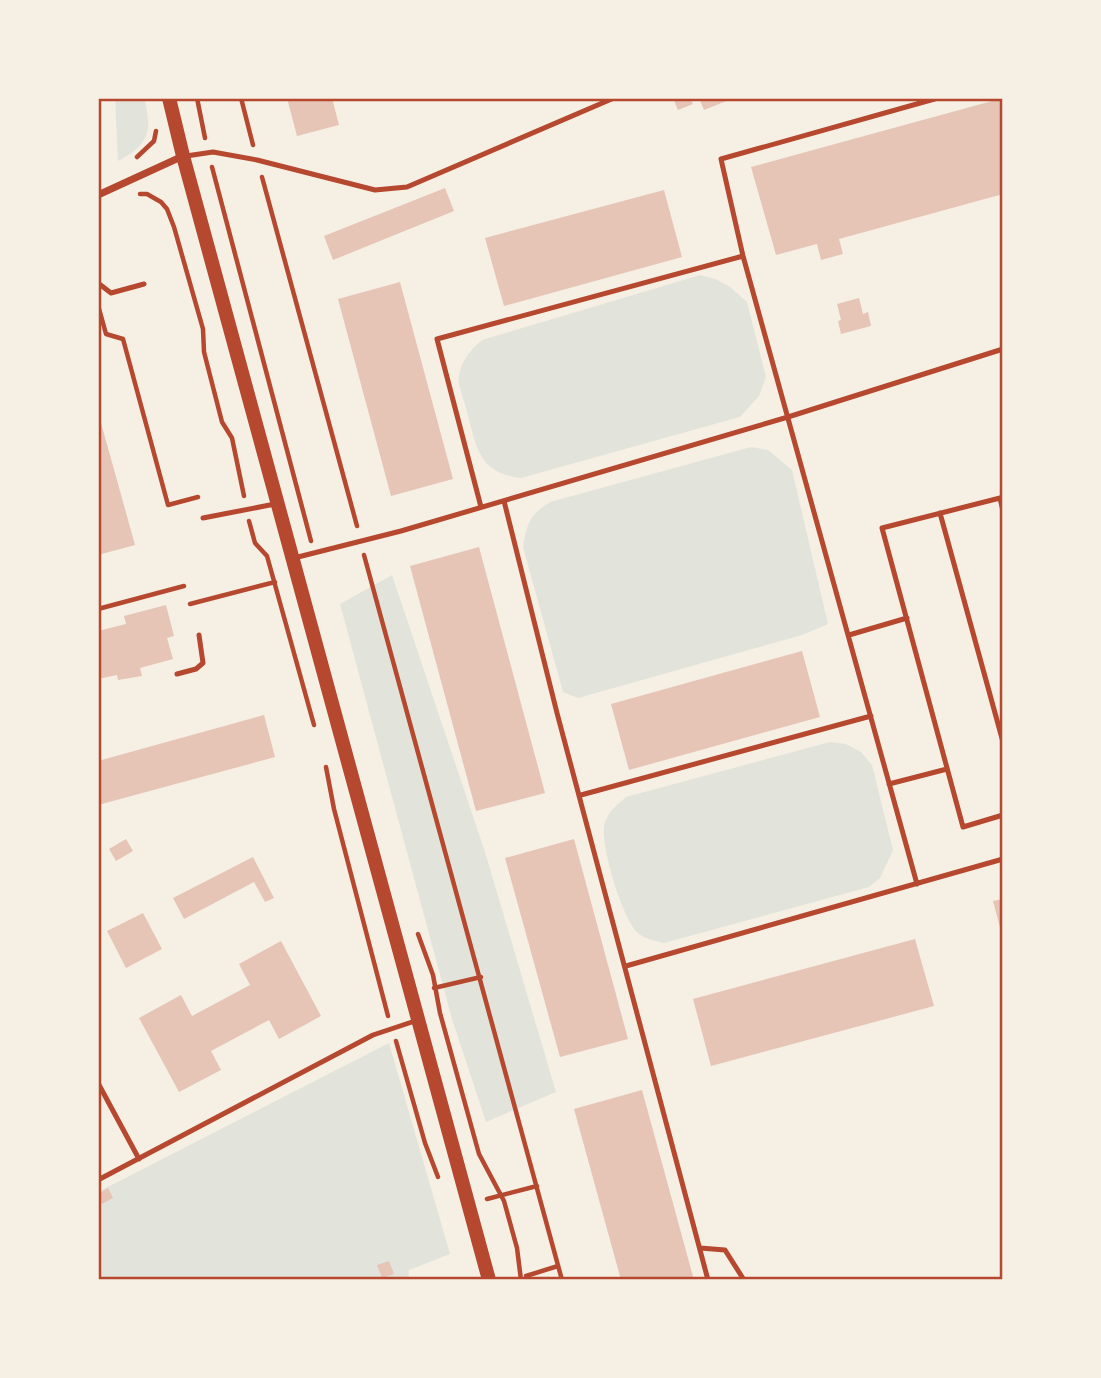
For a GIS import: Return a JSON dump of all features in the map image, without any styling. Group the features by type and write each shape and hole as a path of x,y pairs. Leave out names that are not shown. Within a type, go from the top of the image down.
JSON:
{"main road":[{"path":"169,98 489,1280"}],"street":[{"path":"98,195 183,156"}],"lane":[{"path":"183,156 213,152 257,160 375,190 407,187 614,98"},
{"path":"917,884 743,256 721,159 938,98"},
{"path":"481,508 437,339 743,256"},
{"path":"98,283 111,293 144,284"},
{"path":"293,558 481,508 788,417 1003,349"},
{"path":"1003,511 1000,498 882,528 963,827 1003,815"},
{"path":"504,501 557,713 708,1280"},
{"path":"203,518 278,504"},
{"path":"940,513 1003,742"},
{"path":"849,635 907,618"},
{"path":"177,674 196,669 203,663 200,635"},
{"path":"581,795 871,716"},
{"path":"889,784 947,769"},
{"path":"626,965 1003,859"},
{"path":"98,1180 391,1027 418,1020"},
{"path":"98,1083 139,1159"},
{"path":"700,1248 725,1250 744,1280"}],"path":[{"path":"197,98 203,130"},
{"path":"241,98 253,146"},
{"path":"139,164 137,157 154,141 156,130 153,120"},
{"path":"260,171 356,522"},
{"path":"214,176 306,522"},
{"path":"137,194 147,194 161,202 174,227"},
{"path":"98,305 106,334 122,339 167,505 198,497"},
{"path":"366,561 562,1280"},
{"path":"190,604 275,582"},
{"path":"98,609 184,586"},
{"path":"329,787 391,1027 425,1143 442,1188"},
{"path":"417,932 433,975 440,1013 479,1154 501,1195 523,1278 558,1266"},
{"path":"490,1210 486,1199 537,1186"}],"shaded area":[{"path":"115,98 144,98 148,120 146,136 142,143 118,161"},
{"path":"700,275 729,286 747,302 766,377 759,396 740,417 521,478 506,475 487,463 476,445 459,380 464,360 482,340"},
{"path":"751,447 768,450 792,470 828,624 802,635 578,698 563,692 523,547 533,516 550,502"},
{"path":"392,575 485,852 556,1092 486,1122 452,1019 340,604"},
{"path":"830,742 846,744 861,752 872,765 893,850 880,878 869,887 664,943 639,934 619,898 605,845 605,822 617,805 626,797"},
{"path":"389,1043 450,1254 409,1270 408,1280 98,1280 98,1192"}],"building":[{"path":"287,98 332,98 339,125 297,136"},
{"path":"673,98 690,98 693,104 678,110"},
{"path":"699,98 734,98 704,110"},
{"path":"1003,98 1003,194 839,239 843,254 821,260 817,244 776,255 751,167"},
{"path":"445,188 454,211 333,260 324,236"},
{"path":"664,190 682,257 504,306 485,238"},
{"path":"400,282 453,479 391,496 338,299"},
{"path":"859,298 863,314 868,312 871,326 841,334 837,304"},
{"path":"98,412 135,545 98,555"},
{"path":"479,547 545,793 476,811 410,566"},
{"path":"166,605 174,636 167,638 173,659 140,668 142,676 118,680 117,675 98,679 98,631 126,624 124,616"},
{"path":"802,651 820,717 629,770 611,704"},
{"path":"264,715 275,757 98,805 98,761"},
{"path":"126,839 133,851 116,861 109,849"},
{"path":"574,839 628,1039 560,1057 505,858"},
{"path":"253,857 274,898 265,902 254,882 184,919 173,898"},
{"path":"1003,899 1003,934 1002,935 993,901"},
{"path":"143,913 162,949 126,968 107,931"},
{"path":"915,939 934,1006 711,1066 693,999"},
{"path":"281,941 321,1016 279,1039 269,1020 211,1051 221,1070 179,1092 139,1018 181,995 192,1016 250,985 239,964"},
{"path":"642,1090 694,1280 621,1280 574,1109"},
{"path":"108,1188 113,1198 102,1204 98,1194"},
{"path":"389,1261 394,1274 382,1278 377,1265"}]}
